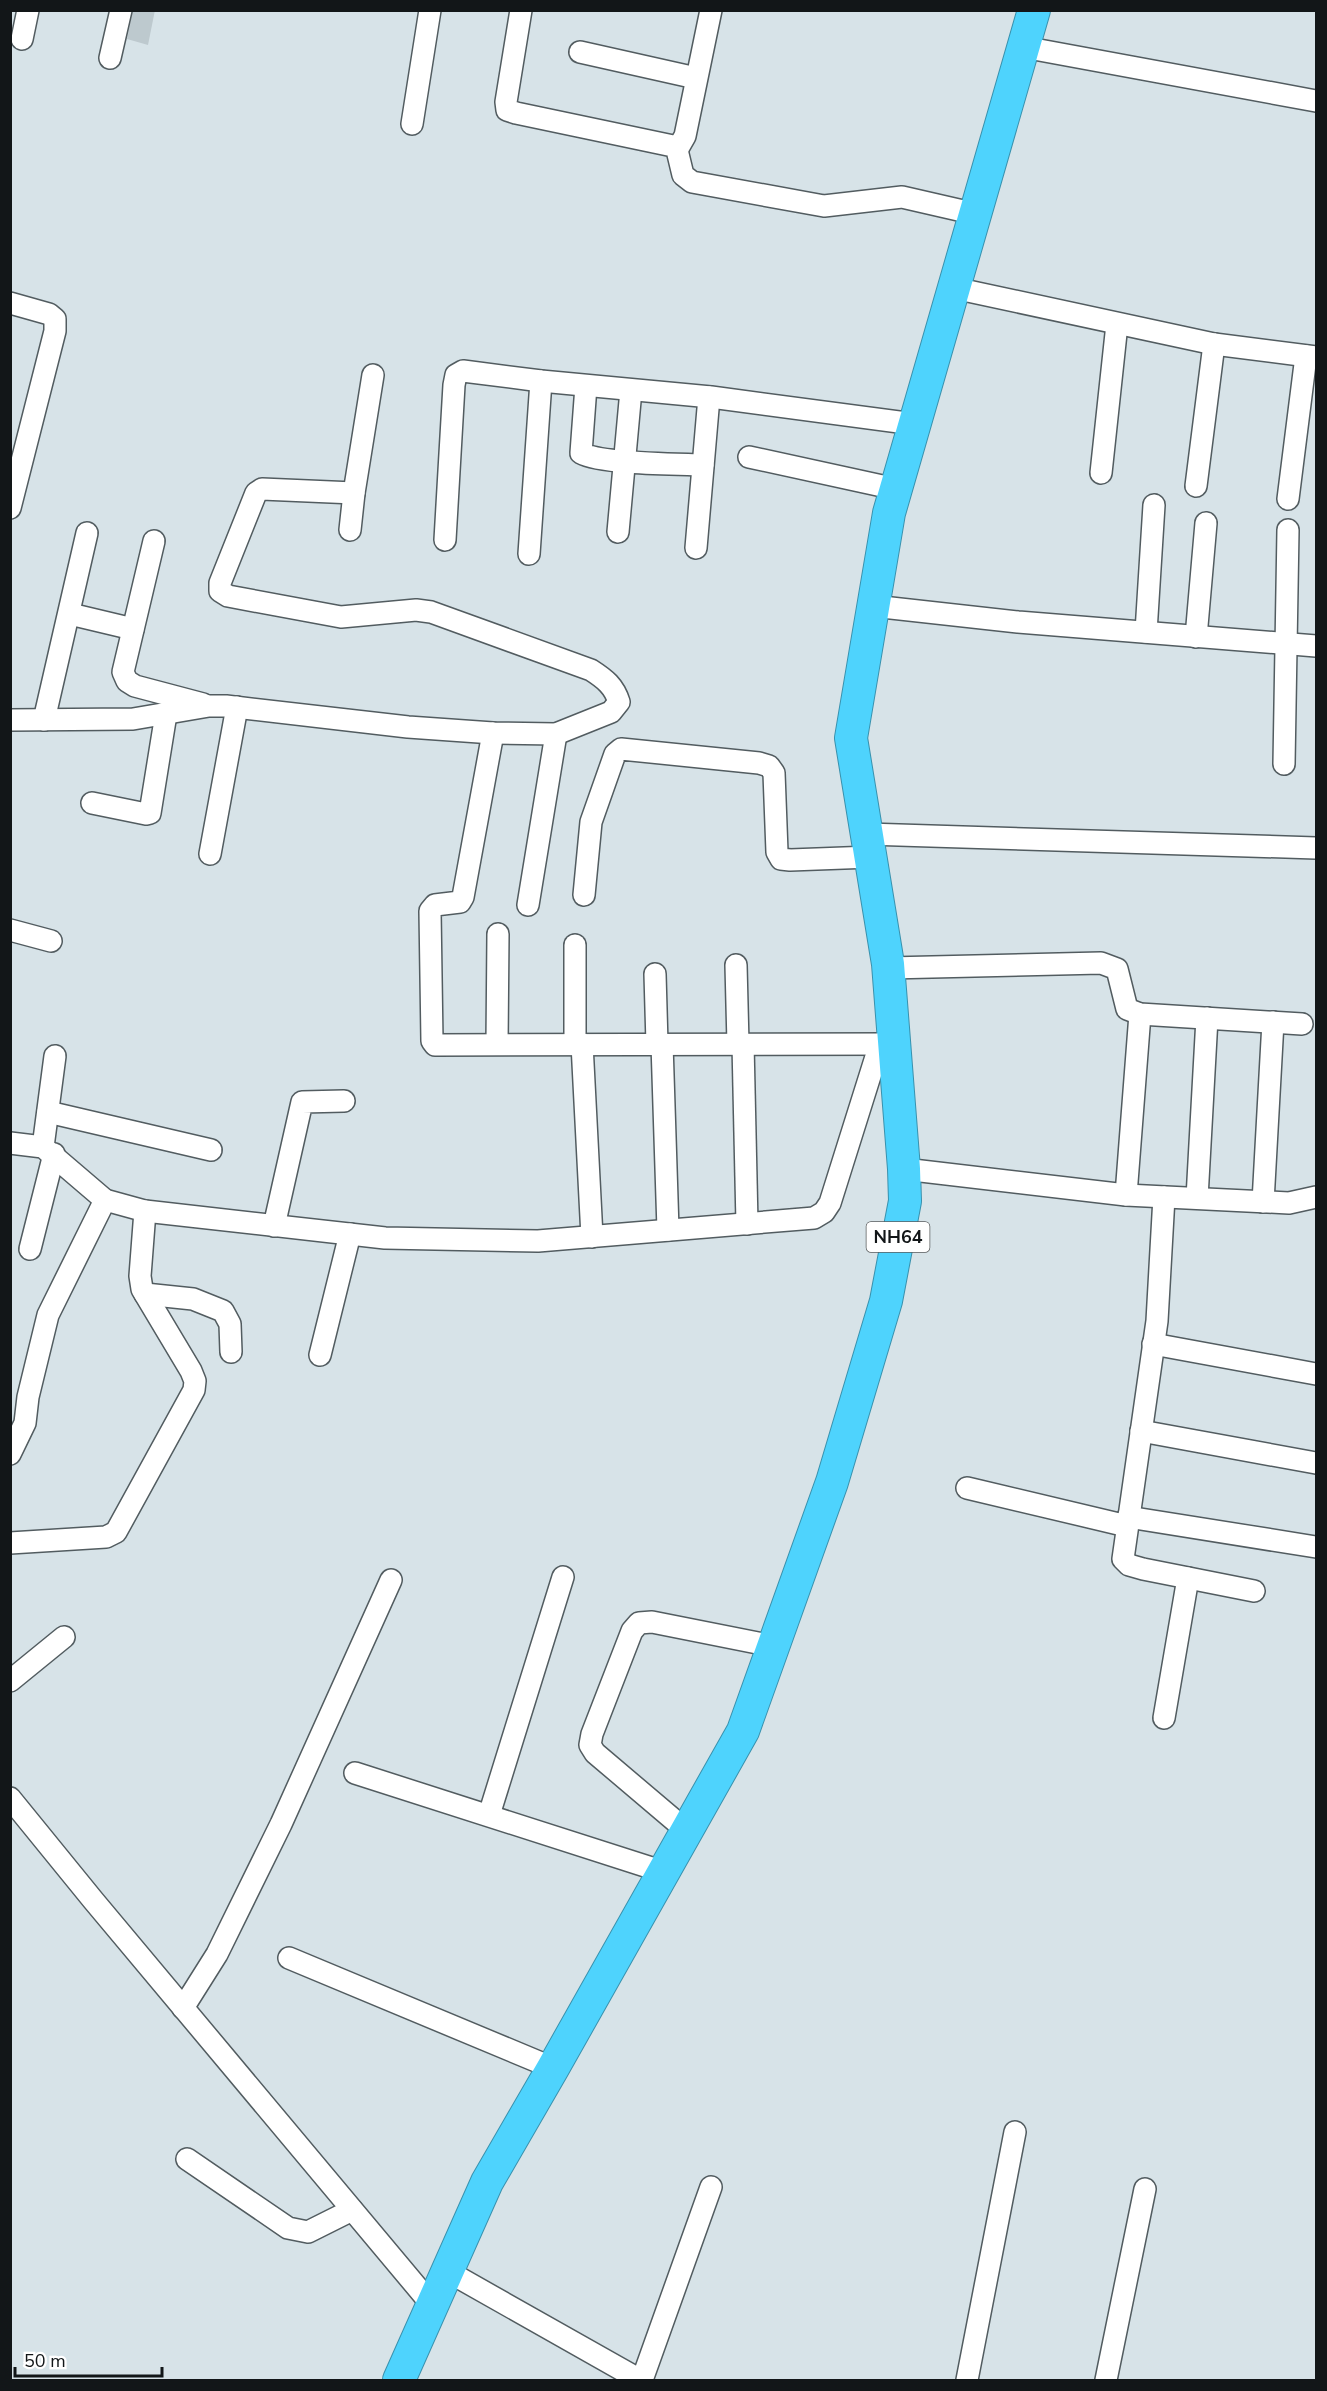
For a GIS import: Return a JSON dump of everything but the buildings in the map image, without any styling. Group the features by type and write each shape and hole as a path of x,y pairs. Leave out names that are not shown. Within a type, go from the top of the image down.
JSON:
{"highway":[{"name":"NH64","path":"399,2380 487,2182 743,1731 832,1482 886,1301 905,1202 904,1169 887,1044 889,968 851,738 889,513 1034,10"}],"street":[{"path":"22,39 28,10"},
{"path":"110,58 121,10"},
{"path":"412,124 430,10"},
{"path":"521,10 506,102 507,110 674,146 677,150 682,175 692,182 824,206 902,197 976,214"},
{"path":"677,150 685,136 711,10"},
{"path":"1023,48 1317,101"},
{"path":"580,52 696,78"},
{"path":"954,288 1214,344 1311,356 1288,499"},
{"path":"10,303 55,319 55,331 11,502"},
{"path":"1101,473 1117,324"},
{"path":"1196,486 1214,344"},
{"path":"445,540 456,375 463,370 586,386 709,397 914,424"},
{"path":"350,530 373,375"},
{"path":"529,554 541,381"},
{"path":"586,386 581,453 586,456 624,460 703,465"},
{"path":"618,532 631,390"},
{"path":"696,548 709,397"},
{"path":"749,457 896,489"},
{"path":"10,720 133,719 209,706 237,707 408,727 493,733 556,734 611,712 620,702 615,690 604,678 591,670 431,612 416,610 341,617 228,596 220,591 220,583 256,493 262,489 354,493"},
{"path":"1146,632 1154,505"},
{"path":"1196,636 1206,523"},
{"path":"1284,764 1288,530"},
{"path":"44,720 87,533"},
{"path":"154,541 123,672 127,681 135,686 209,706"},
{"path":"873,606 1018,622 1317,646"},
{"path":"70,614 133,629"},
{"path":"210,854 237,707"},
{"path":"92,803 150,813 153,808 166,714"},
{"path":"10,1143 48,1151 105,1200 145,1211 403,1239 519,1242 814,1218 824,1212 830,1203 887,1044 435,1045 432,1041 430,911 435,905 460,902 463,897 493,733"},
{"path":"528,905 556,734"},
{"path":"584,895 593,812 615,754 621,749 759,763 769,766 774,773 777,852 781,859 790,860 869,846 1317,848"},
{"path":"10,930 51,941"},
{"path":"497,1044 498,934"},
{"path":"575,945 591,1237"},
{"path":"889,968 1101,963 1117,969 1127,1009 1140,1014 1302,1024"},
{"path":"736,965 747,1224"},
{"path":"655,974 668,1230"},
{"path":"1126,1195 1140,1014"},
{"path":"1197,1198 1207,1018"},
{"path":"1263,1202 1273,1022"},
{"path":"30,1249 48,1151 48,1112 55,1056"},
{"path":"274,1226 302,1102 344,1101"},
{"path":"48,1112 211,1150"},
{"path":"904,1169 1126,1195 1289,1203 1317,1197"},
{"path":"1164,1197 1157,1321 1123,1559 1129,1565 1254,1591"},
{"path":"10,1454 25,1423 19,1403 28,1397 45,1326 105,1200"},
{"path":"10,1543 106,1537 116,1532 122,1525 194,1390 195,1381 145,1294 140,1276 145,1211"},
{"path":"320,1355 350,1234"},
{"path":"145,1294 193,1299 223,1311 230,1324 231,1352"},
{"path":"1153,1344 1317,1374"},
{"path":"1141,1431 1317,1463"},
{"path":"967,1488 1127,1521 1317,1547"},
{"path":"489,1815 563,1577"},
{"path":"1164,1718 1188,1578"},
{"path":"183,2008 212,1965 281,1824 392,1580"},
{"path":"687,1831 595,1753 590,1745 592,1734 632,1631 639,1623 652,1622 773,1646"},
{"path":"10,1681 64,1637"},
{"path":"355,1773 664,1872"},
{"path":"10,1798 432,2306"},
{"path":"289,1958 553,2068"},
{"path":"966,2380 1015,2132"},
{"path":"187,2159 288,2228 308,2232 352,2210"},
{"path":"447,2271 641,2380 711,2187"},
{"path":"1106,2380 1145,2189"}]}
